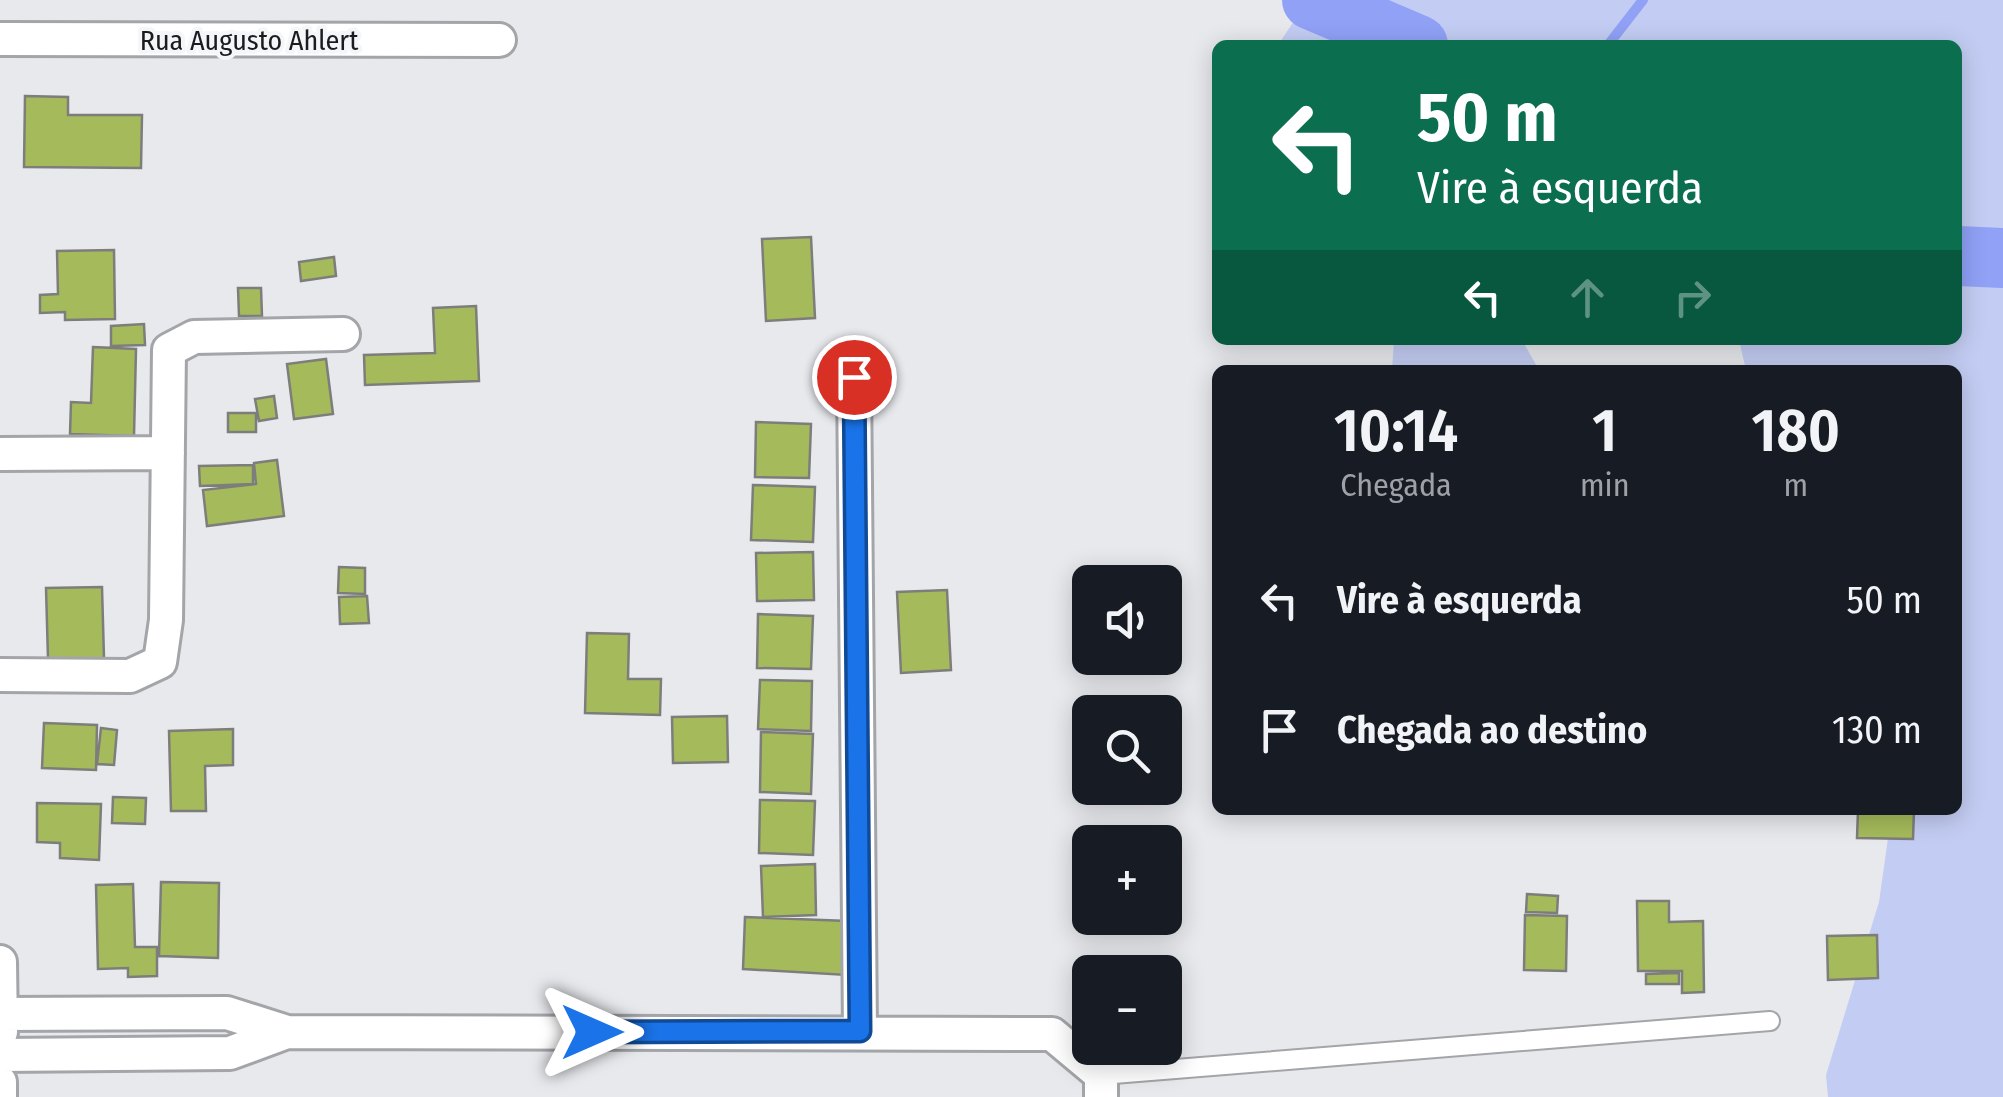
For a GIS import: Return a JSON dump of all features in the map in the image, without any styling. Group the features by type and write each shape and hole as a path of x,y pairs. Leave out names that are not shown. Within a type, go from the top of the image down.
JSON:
{"street":[{"name":"Rua Augusto Ahlert","path":"0,40 499,40"},
{"path":"0,675 130,676 160,662 166,620 169,350 194,337 343,334"},
{"path":"854,377 860,1031"},
{"path":"0,454 168,452"},
{"path":"0,962 0,1047"},
{"path":"1,1014 228,1013 287,1032 1052,1034 1101,1086"},
{"path":"0,1056 230,1052 287,1032"},
{"path":"0,1082 0,1097"}],"lane":[{"path":"1101,1086 1770,1021"}],"shaded area":[{"path":"1308,0 2003,0 2003,1097 1828,1097 1826,1075 1879,902 1891,815 1962,815 1962,365 1745,365 1740,345 1962,345 1962,40 1281,40"},
{"path":"1394,345 1525,345 1536,365 1392,365"}],"building":[{"path":"25,96 68,97 68,115 142,115 141,168 24,167"},
{"path":"811,237 815,318 766,321 762,239"},
{"path":"114,250 115,319 65,320 65,312 40,313 40,295 58,294 57,251"},
{"path":"334,257 336,276 301,281 299,262"},
{"path":"238,288 261,288 262,316 239,316"},
{"path":"476,306 479,381 365,385 364,355 435,353 433,308"},
{"path":"144,324 145,345 111,346 111,326"},
{"path":"93,347 136,349 134,436 70,434 71,402 91,403"},
{"path":"326,359 333,414 294,419 287,364"},
{"path":"274,396 277,418 259,421 255,399"},
{"path":"228,413 256,413 256,432 228,432"},
{"path":"756,422 811,424 809,478 755,477"},
{"path":"277,460 284,516 207,526 203,490 256,484 254,463"},
{"path":"253,465 253,484 200,486 199,466"},
{"path":"753,485 815,487 813,542 751,540"},
{"path":"813,552 814,600 757,601 756,553"},
{"path":"339,567 365,568 365,594 338,593"},
{"path":"102,587 104,658 48,659 46,588"},
{"path":"947,590 951,670 901,673 897,592"},
{"path":"367,596 369,623 340,624 339,597"},
{"path":"758,614 813,616 811,669 757,668"},
{"path":"587,633 629,634 628,679 661,679 660,715 585,713"},
{"path":"760,680 812,681 811,731 758,729"},
{"path":"727,716 728,762 673,763 672,717"},
{"path":"44,723 97,725 96,770 42,768"},
{"path":"101,728 117,730 114,765 97,764"},
{"path":"233,729 233,765 205,766 206,811 171,811 169,731"},
{"path":"761,732 813,734 811,794 760,792"},
{"path":"113,797 146,798 145,824 112,823"},
{"path":"760,800 815,801 813,855 759,853"},
{"path":"37,803 101,804 99,860 60,858 60,843 37,842"},
{"path":"1858,815 1914,815 1913,839 1857,838"},
{"path":"815,864 816,915 763,917 761,866"},
{"path":"161,882 219,883 218,958 159,956"},
{"path":"133,884 135,947 157,947 157,976 128,977 128,968 98,969 96,885"},
{"path":"1527,894 1558,896 1557,913 1526,912"},
{"path":"1637,901 1669,901 1669,922 1703,921 1704,992 1682,993 1682,971 1638,971"},
{"path":"1525,915 1567,916 1566,971 1524,970"},
{"path":"745,917 848,921 847,975 743,969"},
{"path":"1877,935 1878,978 1828,980 1827,936"},
{"path":"1679,973 1679,984 1646,984 1646,974"}],"waterway":[{"path":"1312,0 1406,40"},
{"path":"1612,40 1643,0"},
{"path":"1962,256 2003,258"}],"route":[{"path":"592,1032 860,1031 854,377"}]}
